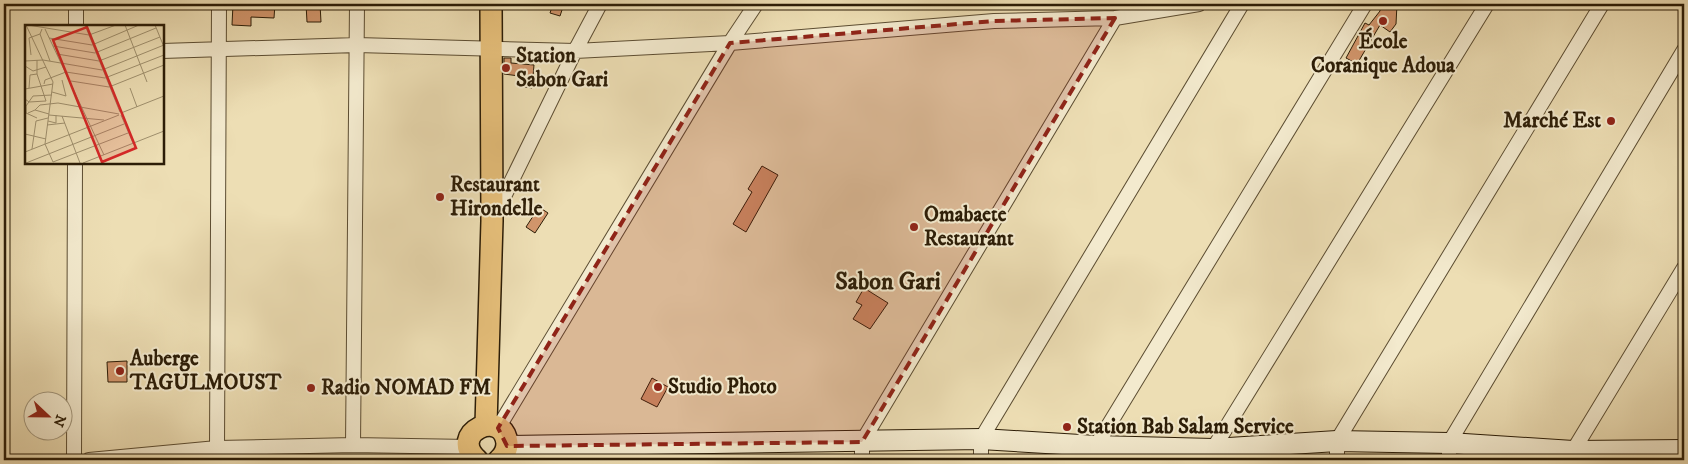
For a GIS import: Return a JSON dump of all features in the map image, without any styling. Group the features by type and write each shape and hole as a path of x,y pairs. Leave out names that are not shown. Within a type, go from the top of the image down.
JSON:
{"main road":[{"path":"473,454 471,435 475,430 497,440 490,4"}],"street":[{"path":"76,4 76,25"},
{"path":"217,448 219,4"},
{"path":"353,445 357,4"},
{"path":"492,221 600,4"},
{"path":"756,4 730,43 497,440 744,442 862,451 981,439 1096,453 1213,455 1337,451 1573,456 1684,450"},
{"path":"164,50 357,45 575,51 730,43 994,21 1115,18 1158,7 1198,4"},
{"path":"981,460 981,439 1242,4"},
{"path":"1096,453 1365,4"},
{"path":"1213,455 1487,4"},
{"path":"1337,451 1602,4"},
{"path":"862,451 1115,18"},
{"path":"1449,452 1684,50"},
{"path":"74,460 75,164"},
{"path":"1573,456 1684,268"},
{"path":"89,460 217,448 353,445 473,454"}],"highlighted area":[{"path":"1115,18 862,442 507,446 498,428 730,43 994,21"}],"building":[{"path":"233,4 275,4 274,18 251,17 251,26 232,25"},
{"path":"306,4 320,4 321,22 307,22"},
{"path":"553,4 564,4 560,16 550,13"},
{"path":"1380,4 1397,4 1396,24 1390,32 1380,25 1357,64 1346,58 1365,23 1369,25 1380,11"},
{"path":"504,58 511,58 511,63 534,65 532,88 518,86 519,76 504,74"},
{"path":"762,166 778,175 746,232 733,224 752,192 748,189"},
{"path":"539,207 548,213 535,233 526,227"},
{"path":"864,288 888,303 870,329 853,319 862,305 856,302"},
{"path":"127,361 127,382 108,382 107,362"},
{"path":"652,378 668,387 657,407 641,399"}],"place":[{"name":"École Coranique Adoua","path":"1383,21"},
{"name":"Station Sabon Gari","path":"506,68"},
{"name":"Marché Est","path":"1611,121"},
{"name":"Restaurant Hirondelle","path":"440,197"},
{"name":"Omabaete Restaurant","path":"914,227"},
{"name":"Auberge TAGULMOUST","path":"120,371"},
{"name":"Studio Photo","path":"658,387"},
{"name":"Radio NOMAD FM","path":"311,388"},
{"name":"Station Bab Salam Service","path":"1067,427"}],"district":[{"name":"Sabon Gari","path":"888,282"}]}
